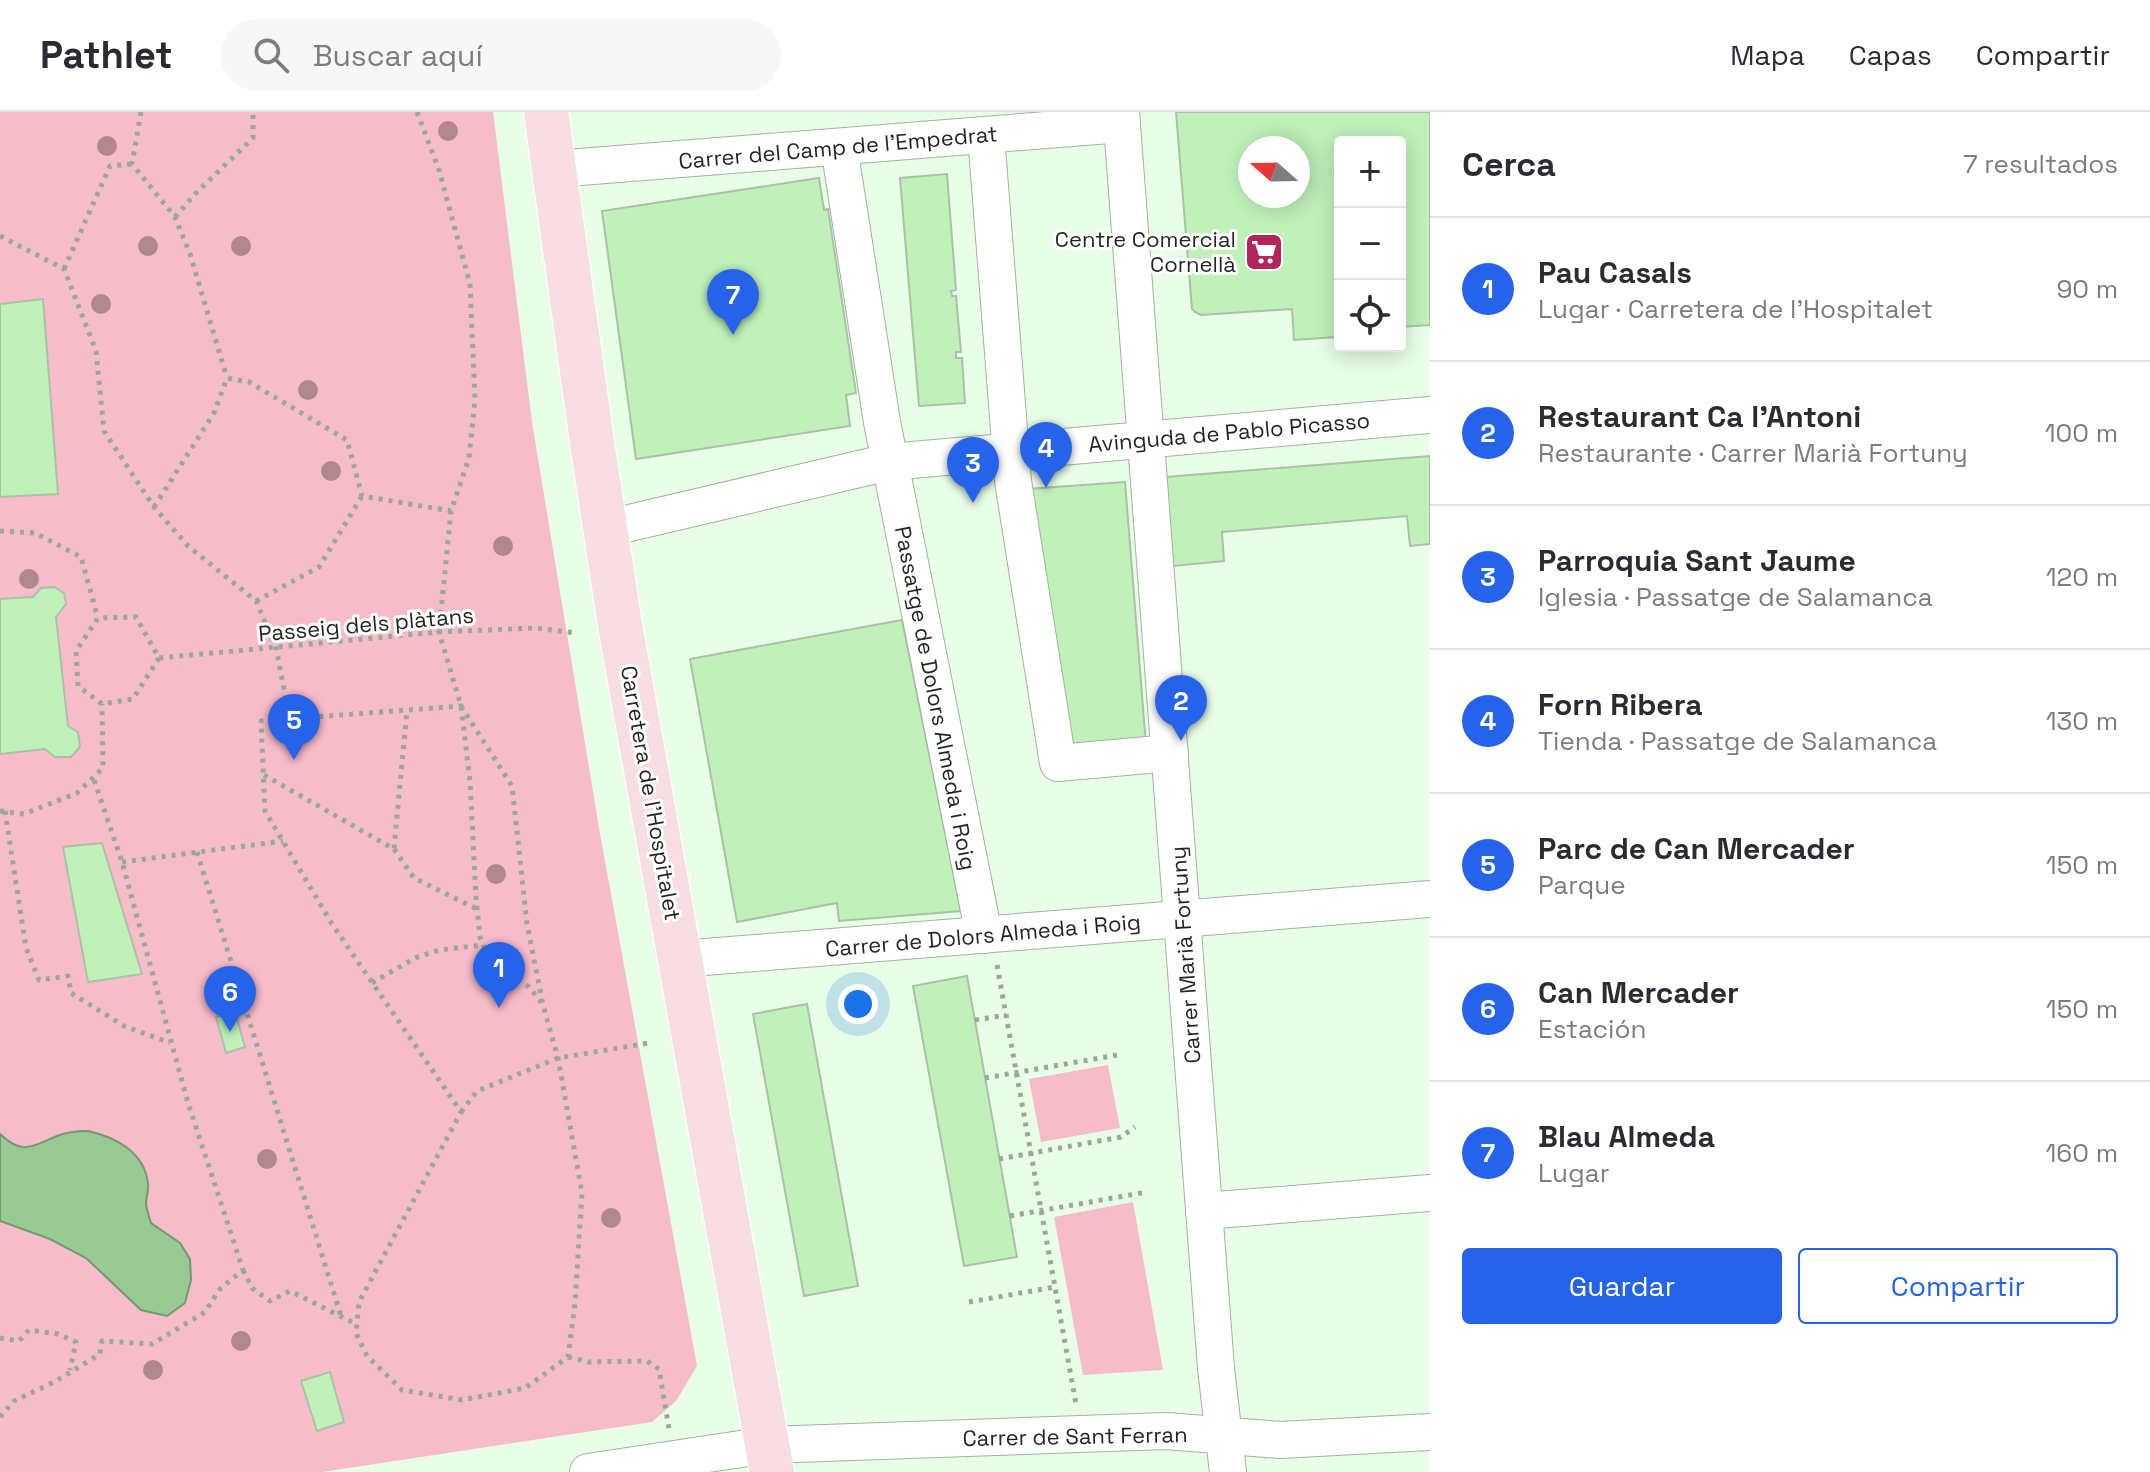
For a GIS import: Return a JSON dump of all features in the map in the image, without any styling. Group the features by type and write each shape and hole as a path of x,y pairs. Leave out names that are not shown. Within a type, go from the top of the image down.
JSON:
{"main road":[{"name":"Carretera de l'Hospitalet","path":"546,112 604,529 769,1458"}],"street":[{"name":"Carrer del Camp de l'Empedrat","path":"555,169 986,135 1122,118"},
{"name":"Carrer Marià Fortuny","path":"1122,118 1204,1211 1220,1415 1228,1472"},
{"path":"986,135 1013,481 1058,763 1170,753"},
{"name":"Passatge de Dolors Almeda i Roig","path":"839,147 889,462 990,946"},
{"name":"Avinguda de Pablo Picasso","path":"604,529 889,462 1430,415"},
{"name":"Carrer de Dolors Almeda i Roig","path":"680,959 990,946 1183,919 1430,899"},
{"path":"1204,1211 1430,1193"},
{"name":"Carrer de Sant Ferran","path":"588,1472 1166,1431 1280,1440 1430,1432"}],"path":[{"path":"141,112 132,164 175,217 190,254 227,378 214,413 154,507"},
{"path":"175,217 253,138 253,112"},
{"path":"417,112 439,170 470,284 475,399 469,458 451,511 439,632 461,706 470,781 482,945 488,958 529,987 543,1005"},
{"path":"64,269 110,166 132,164"},
{"path":"0,236 64,269 96,351 104,431 154,507 188,546 256,601 276,648 290,719"},
{"path":"227,378 249,382 347,440 362,496 319,567 256,601"},
{"path":"362,496 451,511"},
{"path":"0,531 35,533 81,557 98,618 76,651 78,686 102,704 133,699 159,658 136,617 98,618"},
{"name":"Passeig dels plàtans","path":"159,658 439,632 535,628 576,633"},
{"path":"102,704 103,768 77,793 24,814 2,811 26,948 39,980 68,976 71,993 124,1026 171,1043"},
{"path":"461,706 261,721 265,811 332,924 461,1112"},
{"path":"461,706 512,786 527,924 543,1005 558,1058 582,1193 568,1357"},
{"path":"394,849 407,710"},
{"path":"263,774 394,849 414,878 477,909"},
{"path":"93,777 122,862 171,1043 243,1270 252,1288 270,1301 290,1291 357,1324"},
{"path":"122,862 283,841"},
{"path":"197,852 341,1316"},
{"path":"372,983 415,958 439,950 482,945"},
{"path":"990,946 1006,1015 1077,1409"},
{"path":"975,1020 1006,1015"},
{"path":"649,1043 558,1058 477,1091 461,1112 359,1302 356,1333 367,1356 402,1390 462,1400 525,1388 568,1357 589,1362 647,1361 659,1369 669,1430"},
{"path":"985,1078 1123,1054"},
{"path":"999,1159 1121,1137 1135,1127"},
{"path":"1010,1216 1147,1192"},
{"path":"0,1417 14,1401 56,1381 100,1354 102,1341 152,1344 205,1312 220,1289 243,1270"},
{"path":"969,1302 1055,1287"},
{"path":"0,1338 19,1341 29,1330 58,1334 76,1342 70,1371"}],"shaded area":[{"path":"0,112 493,112 532,422 599,828 697,1366 676,1401 652,1422 322,1472 0,1472"},
{"path":"1108,1065 1120,1128 1041,1142 1029,1079"},
{"path":"88,1131 118,1142 135,1155 146,1173 146,1204 151,1223 180,1243 190,1259 191,1280 185,1303 167,1316 141,1310 86,1258 50,1239 0,1221 0,1134 15,1145 28,1147 65,1134"},
{"path":"1133,1202 1163,1370 1083,1375 1054,1217"}],"building":[{"name":"Centre Comercial Cornellà","path":"1176,112 1430,112 1430,325 1406,327 1406,136 1334,136 1334,337 1294,340 1292,309 1201,315 1192,309"},
{"path":"947,174 956,290 951,291 952,296 956,296 961,352 956,352 956,358 962,358 965,403 919,406 900,178"},
{"path":"819,178 824,210 828,209 856,393 846,395 850,426 636,459 602,211"},
{"path":"43,299 58,494 0,497 0,304"},
{"path":"1430,456 1430,544 1410,546 1407,516 1222,532 1224,561 1173,566 1166,477"},
{"path":"1125,482 1146,745 1069,752 1027,489"},
{"path":"54,587 64,593 66,604 56,617 68,726 78,732 80,747 71,757 55,757 45,749 0,754 0,599 33,597 41,588"},
{"path":"902,620 961,911 839,921 837,903 737,922 690,659"},
{"path":"102,843 142,974 88,982 63,847"},
{"path":"967,976 1017,1257 964,1266 913,986"},
{"path":"807,1004 858,1286 804,1296 753,1014"},
{"path":"235,1012 245,1047 226,1053 216,1017"},
{"path":"330,1372 344,1422 317,1431 301,1381"}],"place":[{"name":"Centre Comercial Cornellà","path":"1264,252"},
{"name":"Blau Almeda","path":"733,335"},
{"name":"Forn Ribera","path":"1046,488"},
{"name":"Parroquia Sant Jaume","path":"973,503"},
{"name":"Restaurant Ca l'Antoni","path":"1181,741"},
{"name":"Parc de Can Mercader","path":"294,760"},
{"name":"Pau Casals","path":"499,1008"},
{"name":"Can Mercader","path":"230,1032"}]}
